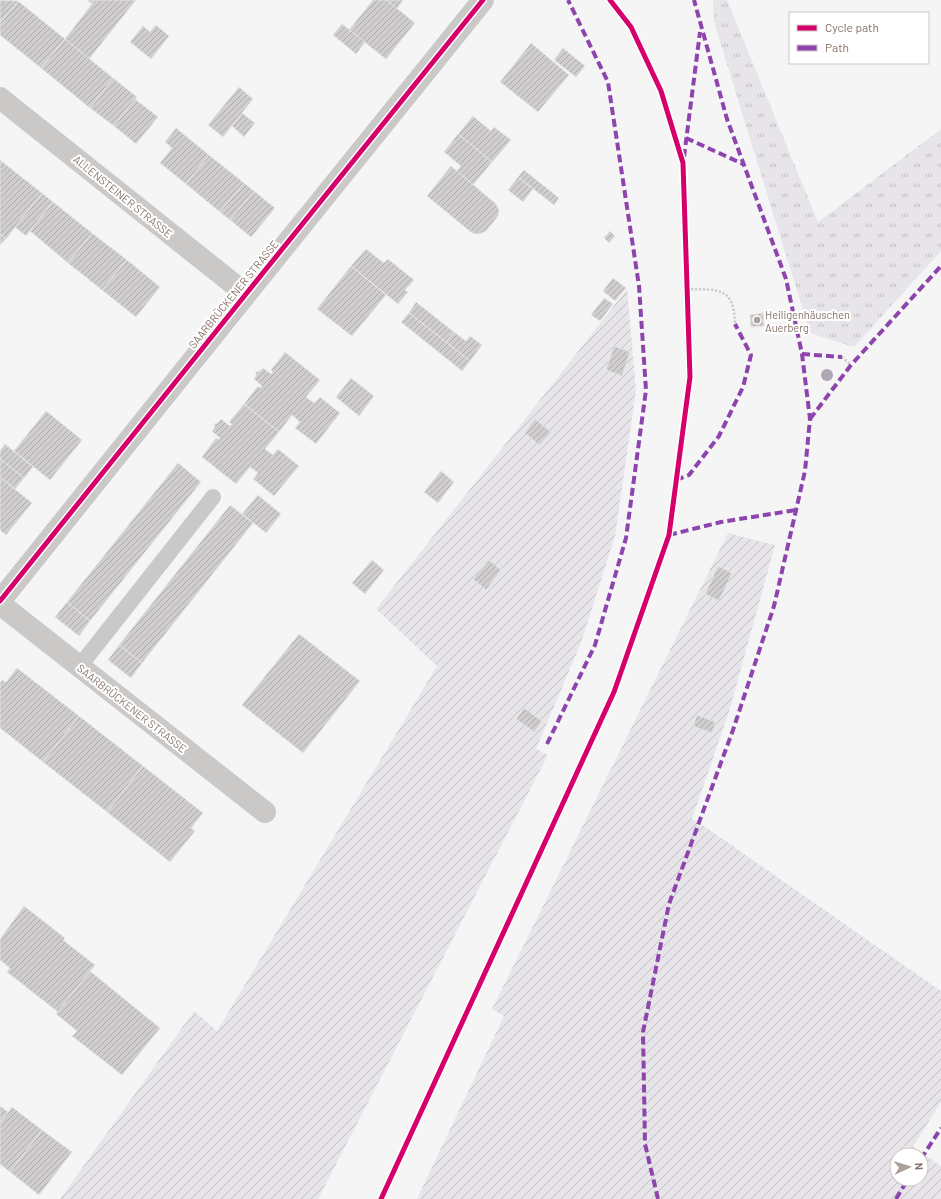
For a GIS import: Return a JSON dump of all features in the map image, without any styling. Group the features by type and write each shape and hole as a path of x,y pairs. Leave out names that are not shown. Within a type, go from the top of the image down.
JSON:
{"street":[{"name":"SAARBRÜCKENER STRASSE","path":"265,812 79,667 0,603 483,0"},
{"name":"ALLENSTEINER STRASSE","path":"0,98 246,294"}],"lane":[{"path":"79,667 213,497"}],"path":[{"path":"687,288 717,290 728,296 735,308 735,324"},
{"path":"842,357 851,365"}],"green space":[{"path":"713,0 727,0 818,222 941,129 941,251 854,347 810,333 714,22"},
{"path":"627,289 636,390 615,536 581,643 536,749 548,755 318,1199 60,1199 194,1011 217,1031 437,666 376,609"},
{"path":"728,533 775,545 729,712 692,819 941,991 941,1102 913,1147 889,1147 889,1187 929,1187 929,1158 941,1166 941,1199 417,1199 504,1016 492,1009"}],"building":[{"path":"0,0 18,1 0,23"},
{"path":"87,0 95,0 92,4"},
{"path":"95,0 136,0 89,59 65,39"},
{"path":"373,0 387,0 415,23 386,59 349,30"},
{"path":"387,0 403,0 397,9"},
{"path":"18,1 65,39 41,68 0,35 0,23"},
{"path":"342,24 365,42 356,54 333,35"},
{"path":"156,25 169,36 151,59 130,42 143,26 150,32"},
{"path":"65,39 113,78 90,108 41,68"},
{"path":"531,43 569,75 538,112 500,82"},
{"path":"563,48 585,66 576,77 554,60"},
{"path":"113,78 137,97 114,126 90,108"},
{"path":"239,87 253,99 223,137 208,125"},
{"path":"135,99 158,117 136,144 114,126"},
{"path":"242,113 255,123 244,137 232,126"},
{"path":"473,116 491,131 494,127 511,140 492,162 458,134"},
{"path":"176,128 209,155 186,184 160,163 172,148 165,142"},
{"path":"458,134 492,162 473,185 456,171 461,166 444,152"},
{"path":"209,155 244,183 220,212 186,184"},
{"path":"0,160 42,193 6,239 0,234"},
{"path":"451,166 496,204 499,210 498,216 486,231 479,234 472,233 427,196"},
{"path":"524,170 559,198 554,205 518,177"},
{"path":"518,177 533,189 523,202 508,190"},
{"path":"244,183 254,191 230,220 220,212"},
{"path":"254,191 275,208 251,237 230,220"},
{"path":"42,193 53,202 26,236 15,227"},
{"path":"53,202 92,233 68,263 30,231"},
{"path":"610,231 615,236 609,243 604,238"},
{"path":"92,233 127,260 102,290 68,263"},
{"path":"0,234 6,239 0,245"},
{"path":"366,249 384,263 388,259 414,280 405,290 408,292 398,304 351,266"},
{"path":"127,260 160,287 136,317 102,290"},
{"path":"351,266 386,295 352,336 317,309"},
{"path":"613,278 626,288 615,301 603,291"},
{"path":"604,298 613,304 600,321 591,315"},
{"path":"416,302 454,332 446,342 409,313"},
{"path":"409,313 470,361 462,371 401,322"},
{"name":"Heiligenhäuschen Auerberg","path":"763,313 764,326 751,327 750,315"},
{"path":"454,332 466,341 470,336 482,345 470,361 446,342"},
{"path":"614,346 630,352 622,376 606,370"},
{"path":"285,352 320,380 306,397 314,403 320,397 340,413 316,444 295,428 300,422 292,415 279,432 244,404 258,386 260,388 262,386 254,379 256,372 263,368 271,374 273,372 271,370"},
{"path":"351,378 374,396 359,416 336,397"},
{"path":"244,404 279,432 265,449 273,455 278,449 299,466 274,496 253,479 258,473 250,467 236,484 202,457 216,438 219,440 220,438 212,431 215,427 214,424 218,423 221,419 230,426 232,424 229,422"},
{"path":"46,411 82,440 50,480 14,451"},
{"path":"535,419 551,432 539,445 525,433"},
{"path":"5,444 33,467 24,478 0,459 0,451"},
{"path":"0,459 24,478 15,489 0,477"},
{"path":"178,463 201,482 90,621 67,602"},
{"path":"441,471 454,482 438,503 424,492"},
{"path":"0,477 32,503 6,535 0,530"},
{"path":"258,495 281,514 266,533 242,514"},
{"path":"230,505 253,523 142,663 119,645"},
{"path":"372,560 384,570 365,594 352,583"},
{"path":"489,560 501,570 486,590 473,579"},
{"path":"718,566 732,573 719,601 705,594"},
{"path":"67,602 90,621 79,636 55,617"},
{"path":"299,634 360,681 303,753 242,705"},
{"path":"119,645 142,663 131,678 108,660"},
{"path":"17,668 79,716 43,762 0,728 0,683 2,680 6,682"},
{"path":"524,708 542,721 534,732 516,719"},
{"path":"697,715 716,722 712,733 693,726"},
{"path":"79,716 143,766 107,812 43,762"},
{"path":"143,766 203,813 191,828 195,831 170,862 107,812"},
{"path":"24,906 65,938 63,940 95,965 58,1012 7,972 10,968 0,960 0,939"},
{"path":"90,971 160,1028 122,1075 72,1036 77,1031 56,1014"},
{"path":"0,1106 8,1112 0,1123"},
{"path":"12,1107 42,1130 10,1172 0,1164 0,1123"},
{"path":"42,1130 72,1152 39,1195 10,1172"}],"marked path":[{"path":"547,744 595,645 626,538 646,390 639,286 608,82 568,0"},
{"path":"658,1199 645,1144 643,1032 669,904 733,730 774,606 805,471 810,419 802,354 786,279 727,119 694,0"},
{"path":"684,157 700,32"},
{"path":"686,138 743,164"},
{"path":"810,419 851,365 941,266"},
{"path":"676,480 689,475 719,436 743,387 751,355 735,324"},
{"path":"802,354 842,357"},
{"path":"669,535 721,522 796,510"},
{"path":"929,1147 941,1128"},
{"path":"896,1199 903,1187"}],"cycle path":[{"path":"0,601 483,0"},
{"path":"381,1199 614,692 669,535 690,377 683,163 661,91 631,27 610,0"}],"place":[{"name":"Heiligenhäuschen Auerberg","path":"757,320"}]}
